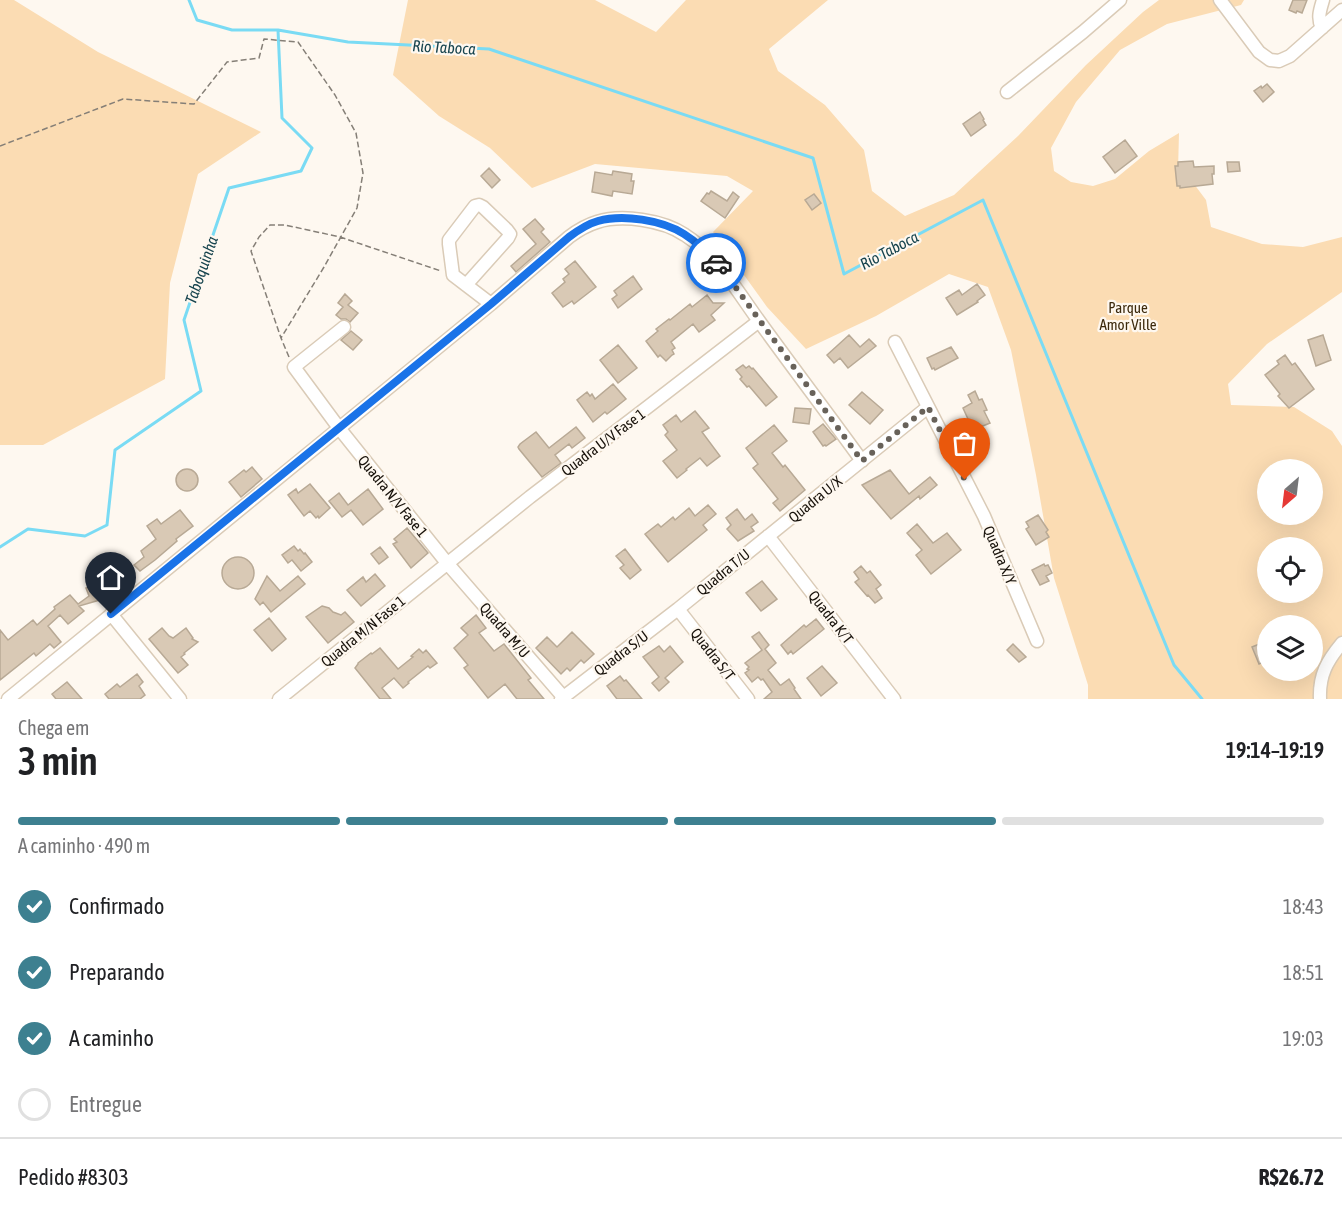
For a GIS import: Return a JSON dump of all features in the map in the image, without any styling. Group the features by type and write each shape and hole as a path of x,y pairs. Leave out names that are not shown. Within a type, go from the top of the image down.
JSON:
{"street":[{"path":"1007,92 1120,0"},
{"path":"1220,0 1259,52 1270,60 1279,61 1290,56 1342,10"},
{"path":"1322,28 1319,21 1323,0"},
{"path":"466,285 510,234 479,205 475,206 449,240 453,275 466,285 491,304"},
{"path":"8,699 491,304 569,237 596,222 612,218 626,218 649,222 675,229 705,250 734,285 862,461"},
{"name":"Quadra U/V Fase 1","path":"447,563 759,321"},
{"path":"294,367 344,327"},
{"name":"Quadra X/Y","path":"895,342 984,516 1037,641"},
{"name":"Quadra N/V Fase 1","path":"294,367 339,428 447,563"},
{"name":"Quadra U/X","path":"768,536 928,407"},
{"name":"Quadra T/U","path":"678,609 768,536"},
{"name":"Quadra K/T","path":"768,536 894,699"},
{"name":"Quadra M/U","path":"447,563 563,698"},
{"name":"Quadra M/N Fase 1","path":"279,699 447,563"},
{"name":"Quadra S/U","path":"563,698 678,609"},
{"name":"Quadra S/T","path":"678,609 748,699"},
{"path":"111,614 180,699"},
{"path":"1320,699 1319,686 1327,663 1342,643"}],"path":[{"path":"0,146 123,99 194,104 227,62 259,58 264,39 298,42 335,95 356,133 363,173 357,208 281,338"},
{"path":"294,367 281,338 251,251 259,237 270,225 285,225 340,237 453,275"}],"green space":[{"path":"0,0 14,0 98,52 261,132 198,174 170,283 165,379 43,445 0,445"},
{"name":"Parque Amor Ville","path":"408,0 595,0 656,32 686,0 828,0 769,49 778,71 825,105 864,150 872,191 905,216 954,195 1018,136 1086,65 1159,0 1244,0 1241,5 1167,24 1120,50 1076,102 1051,148 1054,171 1071,182 1093,186 1115,179 1149,151 1179,133 1178,171 1194,184 1206,200 1211,227 1262,244 1303,247 1342,237 1342,292 1267,344 1228,384 1231,405 1294,407 1332,431 1342,446 1342,699 1088,699 1088,685 1054,578 1011,350 988,287 949,274 876,316 806,349 767,307 713,232 753,191 727,176 595,164 532,188 490,148 439,116 393,75"}],"building":[{"path":"1293,0 1307,0 1302,13 1289,10"},
{"path":"1267,84 1274,92 1263,102 1254,91"},
{"path":"980,112 986,125 971,136 963,124"},
{"path":"1125,140 1137,156 1115,173 1103,157"},
{"path":"1193,161 1194,167 1214,166 1213,184 1180,188 1177,186 1175,166 1178,166 1178,162"},
{"path":"1227,162 1239,162 1240,171 1228,172"},
{"path":"489,168 500,180 492,188 481,176"},
{"path":"613,171 632,174 631,181 634,181 632,194 613,191 612,196 592,192 595,172 612,175"},
{"path":"711,191 727,201 733,192 739,197 725,218 701,201"},
{"path":"814,194 821,203 812,210 805,200"},
{"path":"535,219 544,229 541,232 550,242 516,272 511,266 536,244 523,229"},
{"path":"575,261 596,287 574,304 572,301 563,307 552,293 565,282 563,279 569,274 565,269"},
{"path":"633,276 642,289 618,308 612,299 617,295 614,291"},
{"path":"977,284 985,295 957,315 946,298 959,290 962,295"},
{"path":"345,294 352,301 348,305 358,313 350,322 336,315 343,307 338,303"},
{"path":"707,295 713,303 724,303 711,315 715,320 699,332 693,324 671,342 675,348 672,350 674,354 666,361 660,355 658,357 646,341 669,319 690,304 692,307"},
{"path":"351,331 362,340 353,350 341,340"},
{"path":"849,335 860,347 869,339 876,346 848,368 840,358 834,363 827,355"},
{"path":"1323,335 1331,360 1316,366 1308,340"},
{"path":"618,345 637,368 618,383 600,360"},
{"path":"951,347 958,358 935,370 932,369 927,358"},
{"path":"1285,355 1292,365 1295,363 1314,389 1289,408 1278,396 1280,394 1265,375 1279,364 1277,361"},
{"path":"743,365 746,368 749,366 753,368 777,397 766,406 740,379 742,377 736,370"},
{"path":"613,384 626,399 593,422 577,400 587,392 595,399"},
{"path":"975,391 979,400 982,399 987,410 984,411 990,423 973,430 963,408 972,403 968,395"},
{"path":"862,392 883,410 870,424 849,405"},
{"path":"795,408 811,409 809,424 793,422"},
{"path":"695,411 709,428 702,432 720,456 707,466 700,458 677,478 663,461 677,450 665,435 668,432 663,425 676,415 681,422"},
{"path":"823,424 836,439 826,446 823,446 813,432"},
{"path":"774,425 787,441 772,453 805,490 780,511 773,503 778,499 753,468 758,464 746,448"},
{"path":"576,427 585,438 572,448 569,444 555,455 561,463 542,477 518,447 536,432 549,448"},
{"path":"966,431 972,443 964,447 958,435"},
{"path":"252,467 262,479 241,497 229,482 244,470 246,472"},
{"path":"183,469 191,469 198,476 198,484 191,491 183,491 176,484 176,476"},
{"path":"890,470 909,494 930,477 937,485 920,499 919,496 891,519 862,485"},
{"path":"310,484 330,508 319,518 318,516 316,518 310,511 304,516 288,495 296,489 298,493"},
{"path":"368,489 383,509 363,525 351,510 342,517 329,501 339,493 348,505"},
{"path":"708,505 716,514 703,525 707,530 668,562 645,534 658,524 661,527 673,517 675,520 689,508 695,516"},
{"path":"737,509 745,520 752,514 758,522 751,527 754,531 738,541 727,529 731,525 726,518"},
{"path":"180,510 193,526 140,571 134,565 144,557 141,551 156,539 147,526 157,519 161,524"},
{"path":"1038,515 1048,530 1046,532 1049,537 1036,545 1026,529 1029,527 1026,522"},
{"path":"917,524 933,543 947,533 961,550 931,574 916,555 922,550 907,533"},
{"path":"407,528 428,553 411,568 393,544 397,542 394,539"},
{"path":"294,546 298,551 300,549 305,553 312,562 301,571 292,560 288,563 282,555"},
{"path":"380,547 388,557 379,564 371,554"},
{"path":"625,549 641,570 630,579 620,568 624,565 616,556"},
{"path":"238,557 249,562 254,573 249,584 238,589 227,584 222,573 227,562"},
{"path":"1044,564 1048,565 1052,573 1046,576 1049,581 1040,585 1032,570"},
{"path":"861,566 867,573 870,571 881,585 876,589 882,598 875,603 855,582 859,579 854,572"},
{"path":"375,574 385,586 361,606 347,590 363,577 366,582"},
{"path":"267,576 280,591 298,576 305,584 271,612 263,602 260,605 255,599"},
{"path":"762,581 777,599 761,611 746,593"},
{"path":"101,584 102,589 107,592 103,599 79,606 84,611 68,624 60,615 48,626 61,642 54,648 50,644 36,656 34,653 0,680 0,630 8,640 33,620 37,625 55,609 54,607 70,595 78,604 89,596 86,588"},
{"path":"322,606 341,615 345,612 354,622 328,643 306,617"},
{"path":"476,615 486,628 479,633 494,651 504,644 531,678 528,680 544,699 517,699 505,684 488,698 464,668 468,665 454,648 468,635 461,628"},
{"path":"269,618 286,639 272,651 254,630"},
{"path":"816,619 824,629 793,654 791,651 788,654 781,645 804,625 806,627"},
{"path":"162,628 173,638 186,628 192,639 198,642 181,657 188,665 178,673 149,639"},
{"path":"572,632 594,654 584,663 581,660 570,671 567,668 561,674 536,648 547,637 557,647"},
{"path":"759,632 769,645 765,649 776,663 768,670 780,685 789,679 801,699 764,699 772,692 763,679 758,677 752,682 745,673 749,667 745,663 762,650 752,637"},
{"path":"1013,644 1026,657 1019,662 1007,650"},
{"path":"1257,645 1257,659 1252,647"},
{"path":"659,646 664,652 670,646 683,662 665,678 669,682 659,691 652,683 659,677 643,657"},
{"path":"380,648 398,669 419,649 423,653 426,650 437,663 430,668 428,666 403,688 394,678 382,688 391,699 380,699 355,668 358,663"},
{"path":"822,666 837,683 821,696 807,678"},
{"path":"137,674 143,682 139,686 145,695 140,699 109,699 105,694 117,684 120,687"},
{"path":"620,676 642,699 617,699 607,686"},
{"path":"67,682 82,699 56,699 52,694"}],"waterway":[{"name":"Taboquinha","path":"0,547 28,529 85,536 107,525 115,450 201,391 184,320 229,188 301,171 312,148 282,118 278,30 232,30 197,20 189,0"},
{"name":"Rio Taboca","path":"278,30 348,42 489,49 813,158 844,274 983,200 1174,665 1202,699"}],"way so far":[{"path":"716,263 862,461 928,407 965,480"}],"route":[{"path":"111,614 579,230 612,218 626,218 663,225 685,235 705,250 716,263"}]}
